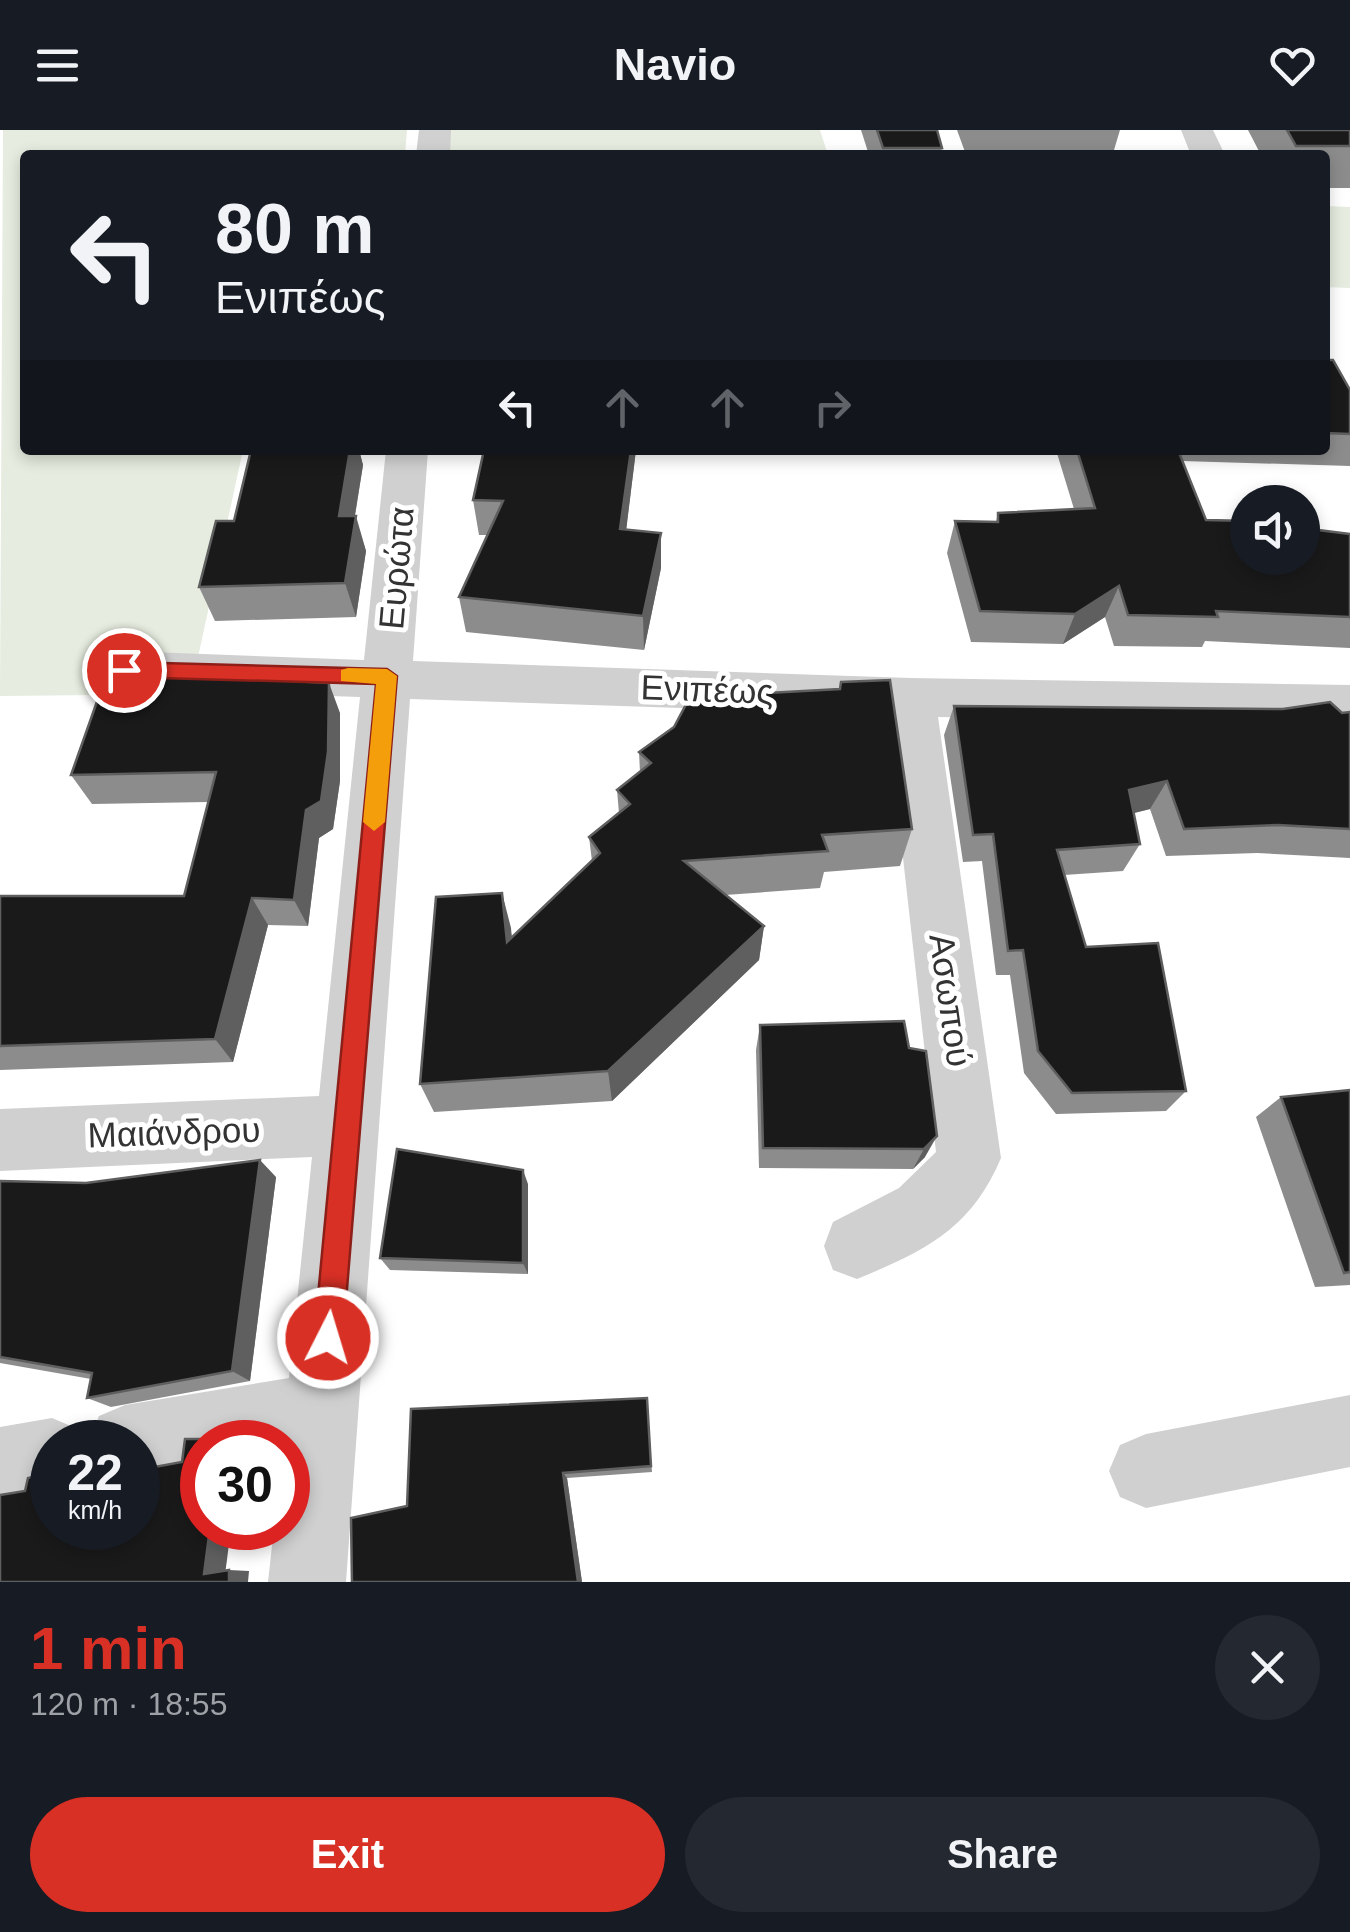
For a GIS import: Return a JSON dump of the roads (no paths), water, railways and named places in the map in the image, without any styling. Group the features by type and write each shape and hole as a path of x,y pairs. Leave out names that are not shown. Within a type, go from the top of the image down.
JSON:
{"street":[{"name":"Ευρώτα","path":"307,1582 407,455"},
{"name":"Ενιπέως","path":"124,670 910,696 1350,704"},
{"name":"Ασωπού","path":"857,1246 921,1212 954,1188 969,1158 969,1128 910,696"},
{"name":"Μαιάνδρου","path":"0,1140 348,1125"},
{"path":"160,1436 322,1409"},
{"path":"1146,1471 1350,1432"},
{"path":"0,1464 30,1459"}]}
